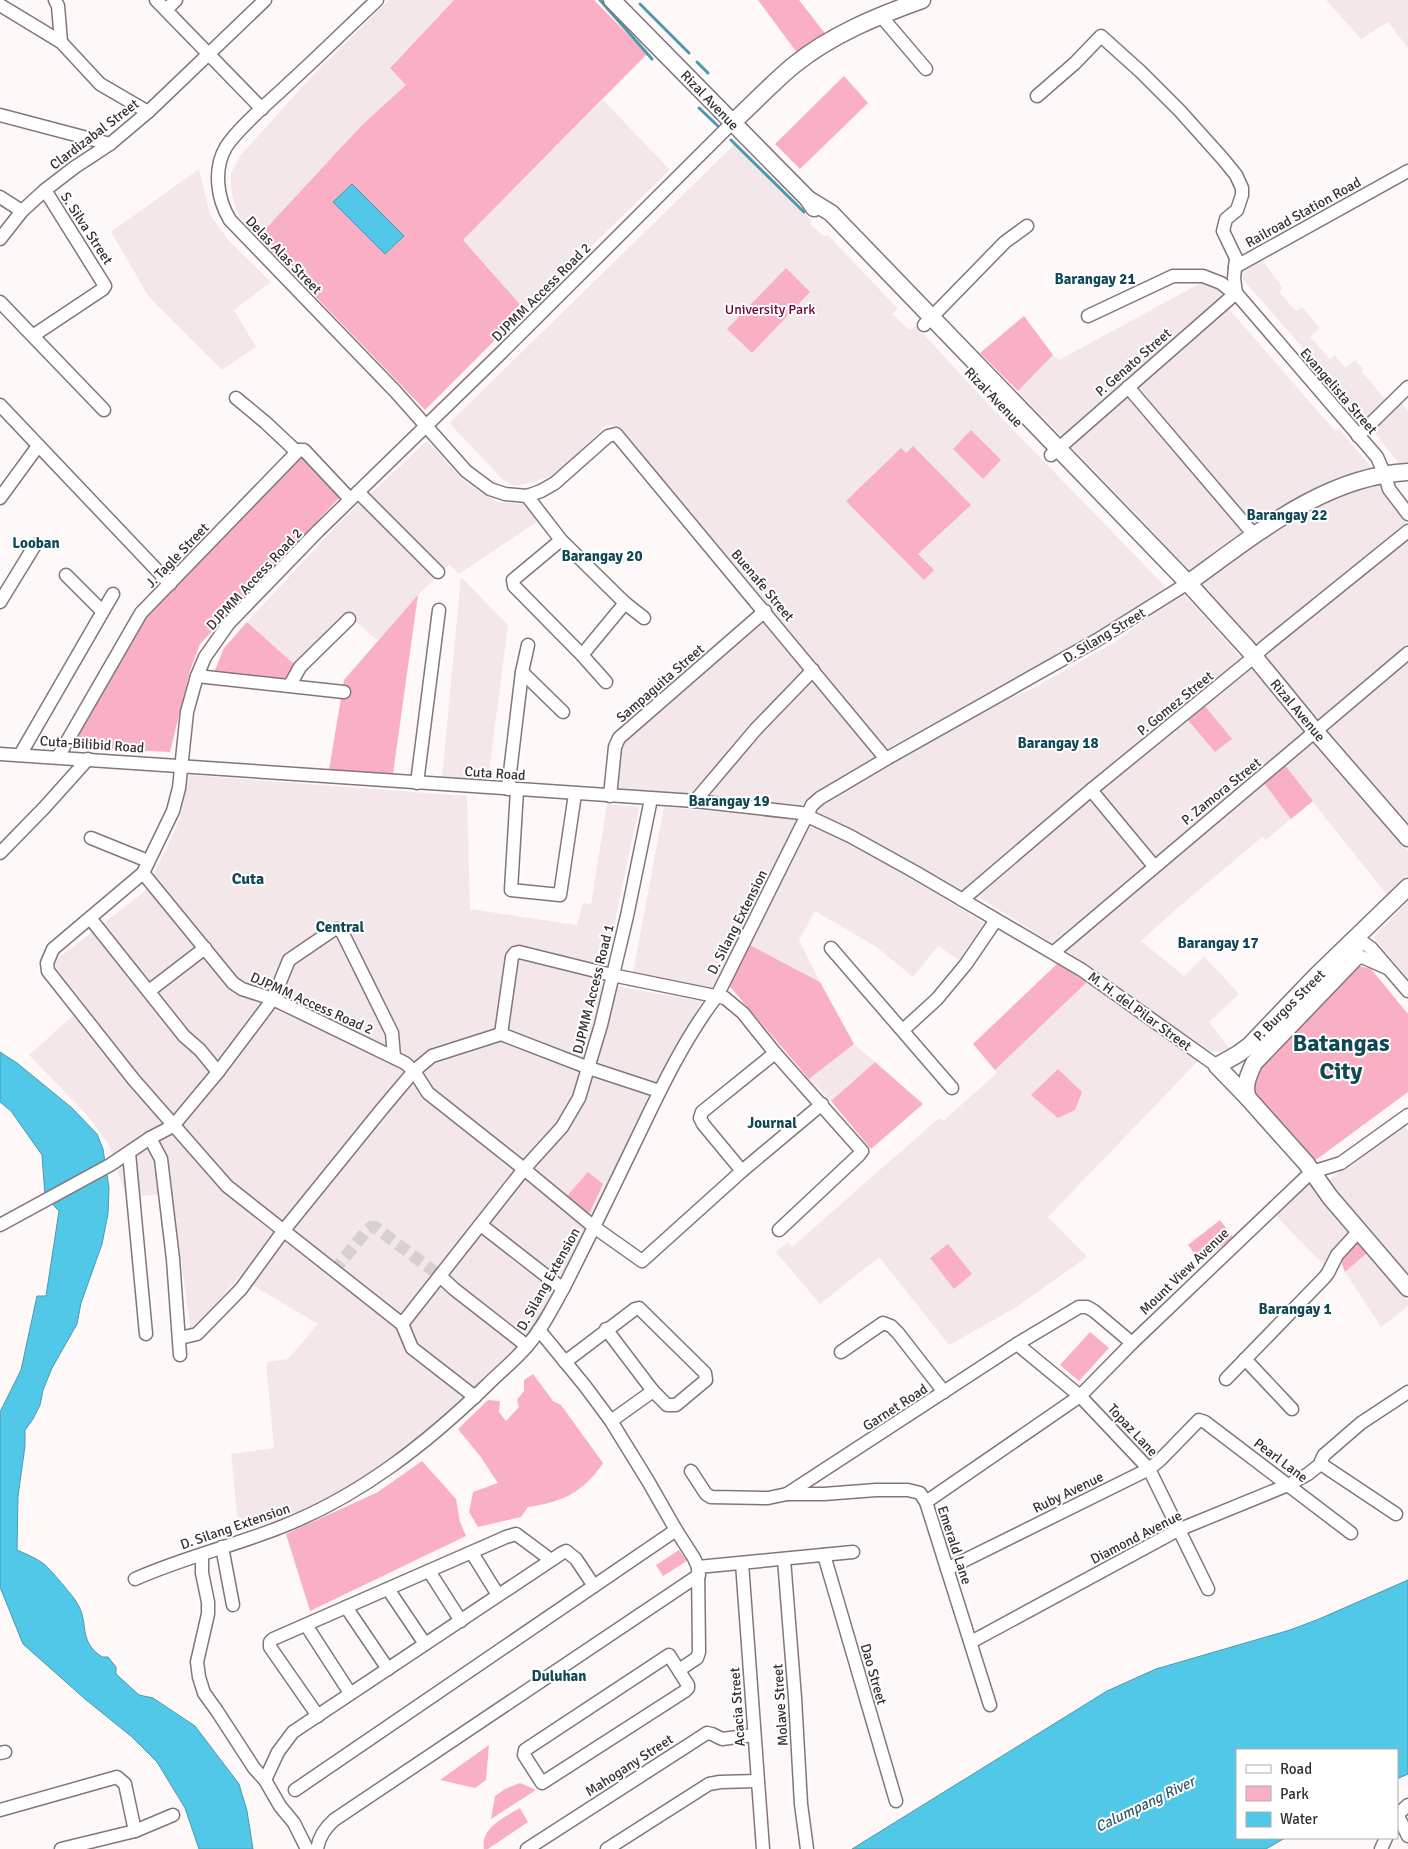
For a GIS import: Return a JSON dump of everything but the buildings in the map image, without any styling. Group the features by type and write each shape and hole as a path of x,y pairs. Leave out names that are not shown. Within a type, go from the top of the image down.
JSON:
{"main road":[{"name":"Rizal Avenue","path":"612,0 808,199 831,213 928,321 1055,452 1188,583 1254,657 1408,838"},
{"path":"732,123 795,64 820,47 880,15 922,0"},
{"name":"D. Silang Street","path":"1188,583 1294,511 1334,490 1359,480 1385,474 1408,472"},
{"name":"P. Burgos Street","path":"1217,1066 1249,1046 1316,976 1408,887"},
{"path":"1353,960 1357,938"},
{"name":"P. Burgos Street","path":"1248,1098 1246,1086 1252,1068 1259,1056 1353,960"},
{"path":"1238,1054 1252,1068"},
{"name":"M. H. del Pilar Street","path":"1217,1066 1248,1098 1312,1172 1330,1197 1408,1288"}],"street":[{"path":"55,0 58,6 61,42"},
{"path":"156,0 262,109"},
{"path":"166,10 176,0"},
{"name":"Clardizabal Street","path":"0,239 22,210 75,166 110,144 148,112 265,0"},
{"name":"Delas Alas Street","path":"377,0 262,109 226,148 218,170 219,190 223,209 238,230 426,425 466,471 484,486 506,494 527,496"},
{"path":"0,5 61,42 100,84 148,112"},
{"path":"880,15 926,68"},
{"path":"1037,96 1103,36 1180,111 1224,158 1236,175 1242,188 1242,195 1237,210 1226,219 1223,231 1236,254 1234,278 1236,294"},
{"path":"0,116 110,144"},
{"name":"DJPMM Access Road 2","path":"732,123 502,353 354,496 230,623 206,657 197,676 187,712 180,788 172,811 146,867 233,983 242,989 273,999 394,1057 414,1071 428,1093 594,1227 642,1261 742,1171"},
{"name":"Railroad Station Road","path":"1235,267 1408,171"},
{"name":"S. Silva Street","path":"34,336 105,286 45,190"},
{"path":"0,197 22,210"},
{"path":"928,321 1005,242 1027,226"},
{"path":"1088,316 1173,276 1203,276 1221,283 1236,294"},
{"name":"P. Genato Street","path":"1055,452 1236,294"},
{"name":"Evangelista Street","path":"1236,294 1377,457 1385,474 1389,489 1408,514"},
{"path":"0,302 104,410"},
{"path":"1128,387 1255,536"},
{"path":"1358,436 1408,387"},
{"path":"236,398 297,452 301,449 304,450 438,572"},
{"path":"0,405 170,584"},
{"name":"Buenafe Street","path":"527,496 556,483 608,436 614,433 765,611 886,759"},
{"path":"0,498 38,446"},
{"name":"J. Tagle Street","path":"58,757 141,613 297,452"},
{"path":"527,496 561,540 625,603 644,618"},
{"name":"P. Gomez Street","path":"962,900 1263,648 1408,531"},
{"path":"561,540 512,582 606,682"},
{"path":"0,602 35,545"},
{"path":"66,575 102,611"},
{"name":"D. Silang Street","path":"806,815 812,805 820,798 1089,645 1188,583"},
{"path":"20,755 112,594"},
{"path":"582,655 625,603"},
{"path":"417,783 439,610"},
{"name":"Sampaguita Street","path":"610,796 615,747 619,738 765,611"},
{"path":"290,684 300,667 349,619"},
{"path":"528,645 522,672 512,790 510,890 560,894 575,794"},
{"name":"P. Zamora Street","path":"1054,952 1408,653"},
{"path":"695,801 756,729 813,670"},
{"path":"522,672 563,712"},
{"path":"197,676 290,684 344,692"},
{"name":"Cuta-Bilibid Road","path":"0,754 181,766"},
{"path":"0,854 88,759"},
{"name":"Cuta Road","path":"181,766 695,801 806,815"},
{"path":"1092,790 1154,866"},
{"name":"DJPMM Access Road 1","path":"402,1324 524,1169 562,1127 579,1098 601,1025 627,916 651,799"},
{"name":"M. H. del Pilar Street","path":"806,815 899,863 1054,952 1102,983 1217,1066"},
{"name":"D. Silang Extension","path":"135,1579 167,1565 202,1555 281,1527 334,1504 397,1463 475,1397 527,1346 539,1330 563,1289 660,1091 705,1011 717,996 806,815"},
{"path":"91,838 146,867 53,949 47,963 48,971 173,1126 227,1186 402,1324 412,1348 475,1397"},
{"path":"90,918 184,1036 200,1050 218,1072"},
{"path":"903,1030 938,1000 966,964 996,920"},
{"path":"0,1225 110,1165 150,1138 173,1126 218,1072 273,999 289,960 333,930 342,932 392,1033 394,1057"},
{"path":"1357,938 1372,948 1408,991"},
{"path":"149,991 205,948"},
{"path":"831,948 952,1088"},
{"path":"501,1034 512,957 518,952 612,975 725,998 739,1009 775,1053 862,1150 780,1230"},
{"path":"1353,960 1362,957 1392,970"},
{"path":"180,1338 197,1334 241,1289 284,1230 414,1071 437,1054 501,1034 589,1068 660,1091"},
{"path":"775,1053 702,1112 700,1118 742,1171 822,1104"},
{"path":"1312,1172 1341,1163 1406,1119"},
{"path":"150,1138 161,1159 173,1259 180,1355"},
{"path":"129,1153 146,1334"},
{"name":"Mount View Avenue","path":"926,1502 1080,1396 1255,1224 1312,1172"},
{"path":"481,1225 563,1289"},
{"path":"1226,1379 1324,1278 1337,1255 1359,1231"},
{"path":"440,1276 454,1290 527,1346"},
{"name":"Garnet Road","path":"788,1494 1017,1344 1079,1307 1087,1307 1094,1311 1132,1343"},
{"path":"566,1362 606,1329 639,1308 705,1373 706,1380 676,1405 667,1405 653,1391 606,1329"},
{"path":"841,1352 884,1323 891,1326 898,1333 944,1392"},
{"path":"539,1330 611,1421 694,1558 699,1571 698,1656 679,1670"},
{"name":"Topaz Lane","path":"1017,1344 1080,1396 1149,1469 1208,1588"},
{"path":"1245,1359 1292,1409"},
{"path":"611,1421 653,1391"},
{"path":"1396,1514 1324,1466 1321,1461 1324,1455 1361,1423 1408,1392"},
{"name":"Pearl Lane","path":"1191,1426 1199,1420 1203,1421 1350,1533"},
{"name":"Ruby Avenue","path":"947,1568 1149,1469 1160,1460 1191,1426"},
{"name":"Diamond Avenue","path":"970,1642 1178,1530 1288,1485 1318,1466"},
{"name":"Emerald Lane","path":"691,1471 706,1494 711,1497 768,1498 788,1494 824,1494 876,1490 908,1490 920,1493 926,1502 990,1705"},
{"path":"295,1790 676,1530"},
{"path":"318,1716 270,1648 270,1642 273,1639 472,1553 495,1540 516,1534 551,1560"},
{"path":"222,1547 233,1605"},
{"path":"265,1780 278,1752 293,1732 566,1551 576,1559 594,1586"},
{"path":"317,1849 318,1841 334,1820 699,1571 742,1563 853,1552"},
{"path":"472,1553 498,1596"},
{"path":"202,1555 202,1573 208,1602 208,1614 197,1662 204,1693 254,1768 265,1780 280,1806 294,1823 307,1849"},
{"name":"Dao Street","path":"824,1556 896,1801"},
{"name":"Molave Street","path":"784,1559 802,1814 807,1849"},
{"name":"Acacia Street","path":"742,1563 763,1849"},
{"path":"429,1570 461,1621"},
{"path":"388,1589 425,1644"},
{"path":"346,1606 388,1669"},
{"path":"306,1625 350,1693"},
{"path":"666,1656 671,1657 679,1670 688,1684 685,1692 542,1783 524,1755 524,1750 666,1656"},
{"name":"Mahogany Street","path":"527,1849 707,1733 709,1732 722,1739 754,1735"},
{"path":"0,1810 117,1777 125,1784 135,1831"},
{"path":"606,1849 708,1784 757,1781"},
{"path":"1398,1814 1408,1805"},
{"path":"61,1849 135,1831 174,1815"},
{"path":"1398,1817 1408,1836"}],"shaded area":[{"path":"389,0 454,0 390,67 407,85 362,125 258,237 240,218 234,203 231,173 240,156 312,76"},
{"path":"1326,0 1408,0 1408,48 1388,22 1361,39"},
{"path":"603,100 670,170 525,310 463,240"},
{"path":"735,144 811,220 811,225 824,236 828,235 898,309 892,314 910,330 916,326 990,406 1163,584 1165,589 1073,646 885,750 614,426 606,425 557,474 534,482 514,486 504,481 450,422"},
{"path":"199,169 210,215 230,242 271,282 234,310 256,347 222,370 149,297 111,232"},
{"path":"1262,260 1283,288 1279,292 1296,311 1302,307 1320,328 1310,337 1330,359 1335,355 1345,368 1355,360 1363,369 1361,371 1388,402 1368,423 1234,269"},
{"path":"1212,277 1225,293 1061,436 1018,391 1053,355 1059,360"},
{"path":"1228,308 1335,431 1339,429 1373,469 1358,474 1255,526 1136,388"},
{"path":"1128,395 1247,533 1191,572 1072,447"},
{"path":"1400,402 1408,411 1408,467 1402,467 1371,428"},
{"path":"427,441 461,478 477,490 497,502 528,504 541,519 459,574 449,565 418,595 378,641 349,615 296,666 247,622 342,520"},
{"path":"1377,481 1408,525 1255,648 1197,584 1313,507"},
{"path":"1408,536 1408,646 1318,725 1264,655"},
{"path":"461,577 508,625 488,780 442,777"},
{"path":"1182,592 1243,660 965,892 815,811 818,804 854,785 889,763 1001,701 1030,690 1118,640"},
{"path":"764,616 809,672 694,796 615,790 621,744"},
{"path":"1408,660 1408,826 1325,732"},
{"path":"1251,665 1307,735 1225,801 1224,799 1154,860 1095,792"},
{"path":"811,674 878,755 800,805 714,797 711,795 710,791"},
{"path":"1314,741 1408,851 1408,876 1387,895 1312,801 1266,840 1262,837 1141,941 1184,976 1204,956 1239,994 1209,1022 1229,1048 1221,1052 1202,1049 1103,975 1066,951 1198,836"},
{"path":"189,775 467,796 470,909 577,925 583,903 591,904 607,804 639,807 602,983 702,1001 656,1083 562,1277 532,1331 437,1423 397,1458 347,1492 294,1515 239,1532 231,1454 274,1448 266,1362 288,1359 318,1324 239,1277 191,1333 172,1194 126,1196 109,1145 86,1114 29,1055 85,1005 52,963 144,892 180,818"},
{"path":"1093,796 1148,863 1052,943 975,895"},
{"path":"664,807 800,819 716,990 633,973"},
{"path":"808,820 904,874 984,923 959,960 938,946 913,977 875,946 815,911 799,940 820,982 748,944"},
{"path":"1408,901 1408,980 1374,937"},
{"path":"1087,982 1199,1060 1048,1217 1087,1257 1015,1308 949,1345 879,1257 820,1304 776,1252 788,1242 792,1247 939,1118 943,1121 997,1073 995,1070"},
{"path":"854,1044 875,1062 831,1101 809,1079"},
{"path":"1404,1126 1408,1132 1408,1278 1328,1183 1331,1178"},
{"path":"1310,1183 1352,1234 1326,1267 1275,1215"},
{"path":"1367,1253 1408,1301 1408,1306 1381,1327 1345,1272"}],"green space":[{"path":"454,0 594,0 647,54 463,240 525,310 425,410 258,237 362,125 406,85 390,68"},
{"path":"758,0 799,0 827,36 798,54"},
{"path":"844,76 868,103 800,169 775,144"},
{"name":"University Park","path":"786,268 810,292 752,353 727,329"},
{"path":"1024,316 1053,355 1018,391 980,353"},
{"path":"971,430 1001,460 983,479 953,449"},
{"path":"913,446 971,505 918,554 934,570 924,580 846,501 901,448 906,453"},
{"path":"302,453 340,497 200,644 190,671 170,752 70,747 148,611"},
{"path":"418,595 393,774 329,770 344,680"},
{"path":"247,622 296,666 287,683 213,675 224,648"},
{"path":"1204,705 1232,739 1215,752 1187,719"},
{"path":"1285,765 1313,801 1291,819 1264,783"},
{"path":"748,944 820,982 854,1044 809,1079 726,982"},
{"path":"1058,963 1087,982 995,1070 973,1044"},
{"path":"1359,966 1371,969 1408,1014 1408,1092 1313,1162 1251,1089 1252,1077"},
{"path":"875,1062 923,1104 871,1149 831,1101"},
{"path":"1058,1069 1082,1092 1075,1110 1058,1118 1031,1095"},
{"path":"588,1172 603,1184 588,1216 566,1197"},
{"path":"1220,1220 1233,1237 1201,1262 1188,1245"},
{"path":"1357,1243 1367,1253 1345,1272 1340,1259"},
{"path":"948,1244 972,1274 954,1289 930,1258"},
{"path":"1090,1332 1109,1348 1079,1381 1060,1365"},
{"path":"533,1374 553,1401 561,1405 603,1463 588,1482 571,1494 561,1499 528,1507 521,1517 478,1527 469,1512 473,1492 498,1483 480,1456 458,1429 488,1400 500,1401 499,1412 506,1421 519,1407 517,1400 524,1391 524,1380"},
{"path":"422,1461 456,1499 460,1522 466,1536 310,1611 286,1534 378,1492"},
{"path":"679,1550 687,1561 663,1576 656,1565"},
{"path":"489,1745 486,1780 475,1788 440,1780"},
{"path":"520,1783 536,1790 491,1819 495,1796 505,1789"},
{"path":"520,1808 528,1822 488,1849 484,1849 486,1835 490,1829 501,1819"}],"water":[{"path":"352,184 404,236 385,254 333,202"},
{"path":"0,1052 17,1063 72,1108 97,1134 103,1149 109,1188 108,1214 102,1244 81,1303 77,1324 52,1368 43,1390 40,1405 25,1430 25,1446 18,1496 17,1550 44,1564 72,1595 81,1611 89,1644 102,1657 108,1657 116,1667 116,1674 139,1695 153,1698 195,1726 239,1784 247,1811 253,1849 199,1849 185,1808 157,1762 132,1737 85,1699 23,1644 0,1587 0,1412 21,1370 37,1296 46,1296 59,1211 45,1196 42,1155 11,1111 0,1102"},
{"name":"Calumpang River","path":"1408,1580 1408,1774 1398,1779 1398,1749 1236,1749 1236,1839 1283,1839 1266,1849 852,1849 1107,1691 1156,1669 1290,1630"}],"waterway":[{"path":"600,0 652,59"},
{"path":"640,4 689,53"},
{"path":"697,62 708,73"},
{"path":"699,108 719,127"},
{"path":"731,140 804,212"}],"tunnel":[{"path":"334,1271 367,1230 375,1227 440,1276"}],"district":[{"name":"Barangay 21","path":"1095,279"},
{"name":"Barangay 22","path":"1287,515"},
{"name":"Looban","path":"36,543"},
{"name":"Barangay 20","path":"602,556"},
{"name":"Barangay 18","path":"1058,743"},
{"name":"Barangay 19","path":"729,801"},
{"name":"Cuta","path":"248,878"},
{"name":"Central","path":"340,927"},
{"name":"Barangay 17","path":"1218,943"},
{"name":"Batangas City","path":"1341,1057"},
{"name":"Journal","path":"772,1123"},
{"name":"Barangay 1","path":"1295,1309"},
{"name":"Duluhan","path":"559,1676"}]}
